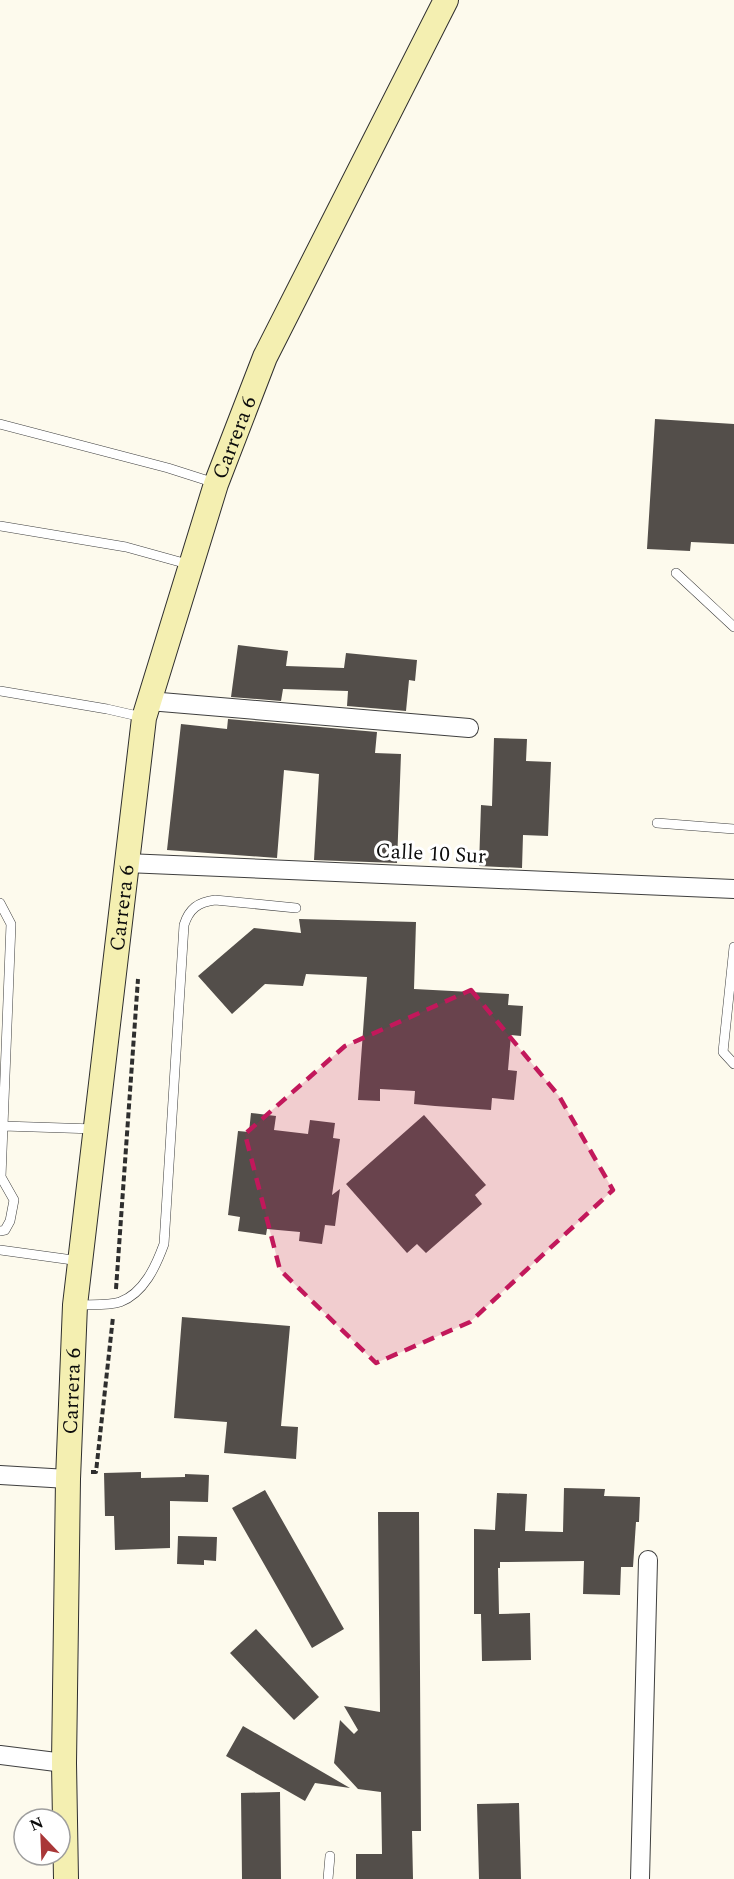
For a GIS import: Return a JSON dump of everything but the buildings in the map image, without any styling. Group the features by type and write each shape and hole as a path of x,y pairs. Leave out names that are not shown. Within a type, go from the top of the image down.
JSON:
{"main road":[{"name":"Carrera 6","path":"66,1879 64,1763 69,1475 75,1305 126,863 147,709 216,484 265,357 446,0"}],"street":[{"path":"147,709 469,728"},
{"name":"Calle 10 Sur","path":"126,863 734,889"},
{"path":"0,1475 69,1475"},
{"path":"640,1879 648,1560"},
{"path":"0,1755 64,1763"}],"lane":[{"path":"0,424 168,468 216,484"},
{"path":"0,526 126,547 191,565"},
{"path":"676,573 734,627"},
{"path":"0,691 107,709 147,709"},
{"path":"657,823 734,829"},
{"path":"75,1305 120,1302 138,1291 151,1274 164,1244 184,925 188,914 206,901 215,900 296,908"},
{"path":"0,903 11,924 1,1177 14,1200 10,1221 5,1230 0,1231"},
{"path":"734,947 723,1052 734,1064"},
{"path":"3,1126 95,1129"},
{"path":"0,1250 80,1261"},
{"path":"328,1879 330,1856"}],"path":[{"path":"69,1475 96,1472 115,1303 139,971"}],"highlighted area":[{"path":"471,990 559,1096 613,1190 470,1322 376,1363 280,1270 245,1134 345,1046"}]}
